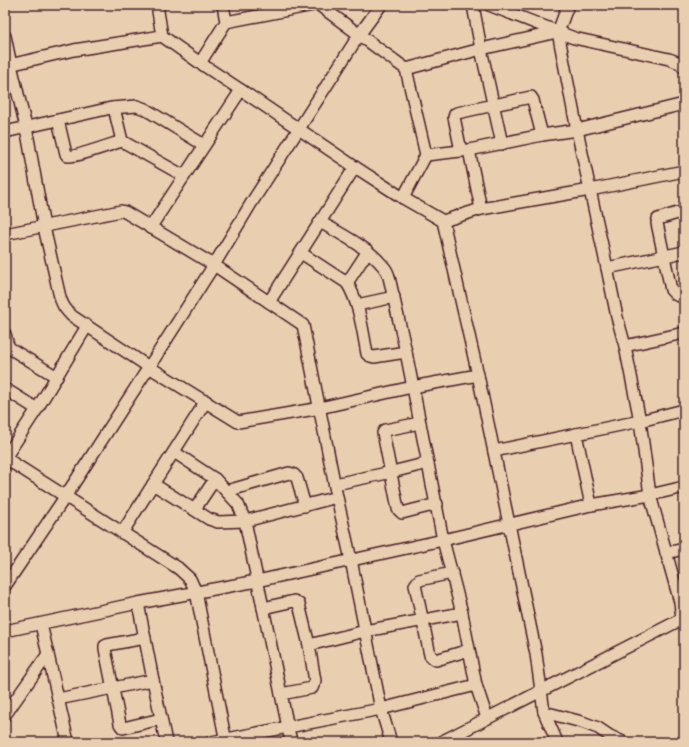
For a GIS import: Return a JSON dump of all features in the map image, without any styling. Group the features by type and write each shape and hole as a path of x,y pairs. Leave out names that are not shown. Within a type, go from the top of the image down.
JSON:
{"street":[{"path":"157,5 162,36"},
{"path":"200,63 226,22 223,5"},
{"path":"226,22 314,5"},
{"path":"320,5 406,69 426,155 403,198"},
{"path":"5,585 65,497 359,35 381,5"},
{"path":"473,5 502,144"},
{"path":"489,5 574,38 670,58 680,63 684,68"},
{"path":"441,742 683,619 680,602 650,494 640,421 625,346 617,317 577,130 558,32 568,5"},
{"path":"406,69 481,49 558,32"},
{"path":"5,36 8,65 26,127 44,227 61,300 64,308 72,316 149,367 238,422 319,408 412,386 478,375"},
{"path":"8,65 74,50 162,36 298,130 403,198 443,221 482,209 684,172"},
{"path":"150,228 241,90"},
{"path":"482,209 454,114 457,112 531,97 542,135"},
{"path":"426,155 465,151 542,135 577,130 684,104"},
{"path":"5,132 114,108 137,106 145,109 204,145"},
{"path":"114,108 122,141 184,176"},
{"path":"58,120 66,154 70,157 122,141"},
{"path":"269,302 355,167"},
{"path":"5,234 121,211 125,212 214,265 303,325 381,709 391,742"},
{"path":"684,211 658,219 657,223 671,290 674,295 684,295"},
{"path":"443,221 478,375 536,654 544,712 557,742"},
{"path":"320,222 368,251 385,268 389,277 406,352 443,540 462,613 476,685 487,718"},
{"path":"347,283 368,251"},
{"path":"607,268 684,252"},
{"path":"301,253 347,283 356,305 367,354 374,357 406,352"},
{"path":"356,305 394,297"},
{"path":"87,326 57,377 5,458 184,573 190,579 196,592 226,741"},
{"path":"625,346 684,333"},
{"path":"5,334 8,346 57,377"},
{"path":"5,388 37,409"},
{"path":"122,533 206,402"},
{"path":"494,451 640,421 684,410"},
{"path":"420,423 385,430 383,433 392,472 398,510 402,513 437,504"},
{"path":"576,434 591,506"},
{"path":"174,452 215,479 238,504 245,521 291,742"},
{"path":"335,484 428,463"},
{"path":"227,491 289,473 293,474 297,478 305,506"},
{"path":"195,509 215,479"},
{"path":"153,484 209,519 218,522 245,521 337,498"},
{"path":"5,631 138,603 257,581 509,524 684,487"},
{"path":"666,553 684,549"},
{"path":"452,573 419,580 415,585 430,655 436,660 469,650"},
{"path":"263,608 294,601 299,604 309,644 315,681 314,685 312,688 281,694"},
{"path":"138,603 166,742"},
{"path":"309,644 365,631 462,613"},
{"path":"41,624 68,742"},
{"path":"145,638 108,645 104,649 121,726 123,728 161,719"},
{"path":"5,715 48,654"},
{"path":"58,699 153,680"},
{"path":"211,742 226,741 287,727 381,709 476,685"},
{"path":"544,712 582,722 598,728 623,742"}]}
